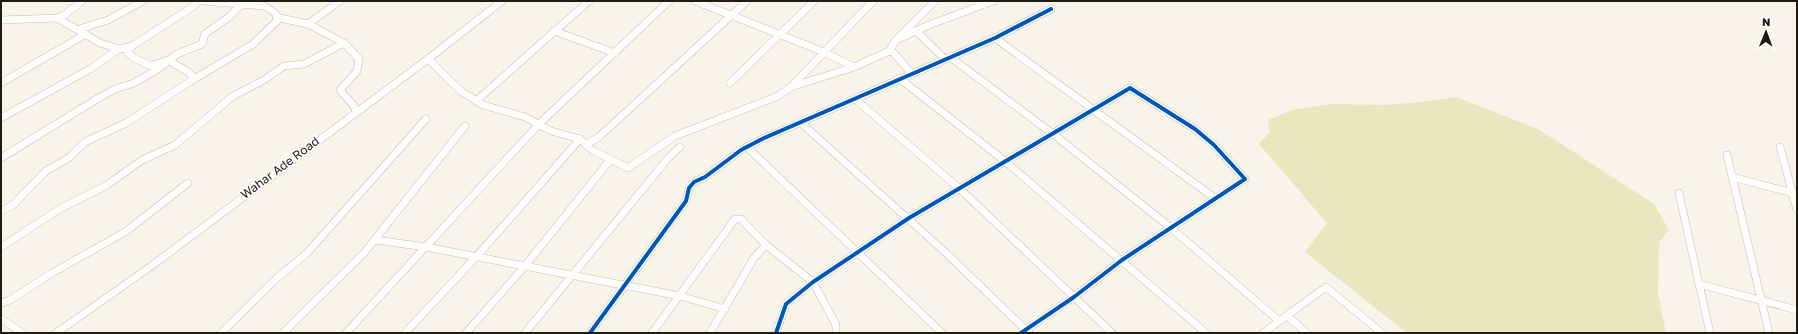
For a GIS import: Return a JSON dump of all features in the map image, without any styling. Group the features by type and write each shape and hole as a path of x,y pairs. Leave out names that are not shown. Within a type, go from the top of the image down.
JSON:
{"street":[{"path":"1,20 57,18 66,14 82,1"},
{"path":"79,29 108,20 142,1"},
{"path":"168,60 151,66 134,58 127,52 132,46 194,6 198,1"},
{"path":"202,1 265,6 272,10 279,19"},
{"path":"265,6 272,1"},
{"path":"308,24 340,1"},
{"name":"Wahar Ade Road","path":"56,333 150,267 428,59 502,1"},
{"path":"476,101 589,1"},
{"path":"346,333 540,123 669,1"},
{"path":"695,1 732,14 824,52 854,67"},
{"path":"586,145 605,131 747,1"},
{"path":"730,83 814,1"},
{"path":"791,87 874,1"},
{"path":"428,59 462,92 483,105 525,117 540,123 551,131 580,139 586,145 610,160 628,168 675,136 771,99 791,87 854,67 889,51 896,40 935,1"},
{"path":"978,1 985,4"},
{"path":"896,40 994,1"},
{"path":"1,158 97,99 115,89 134,83 158,69 168,60 181,52 202,44 205,34 229,17 241,5"},
{"path":"590,333 626,286 686,202 689,188 694,182 705,177 746,147 911,73 995,38 1051,9"},
{"path":"57,18 79,29 100,43 119,49"},
{"path":"1,210 14,206 46,171 70,157 85,142 126,123 170,96 194,79 203,75 252,44 279,19 287,19 308,24 344,43 359,59 358,71 340,90 354,106 356,112"},
{"path":"916,31 948,58 1053,134 1170,227 1279,321"},
{"path":"554,32 614,52"},
{"path":"1,83 86,34"},
{"path":"995,38 1096,110 1216,199"},
{"path":"1,247 61,208 107,184 142,160 175,145 233,96 264,80 284,66 304,64 344,43"},
{"path":"1,118 90,69 119,49 132,46"},
{"path":"889,51 893,52 911,73"},
{"path":"168,60 190,73 194,79"},
{"path":"900,78 1006,162 1206,333"},
{"path":"776,333 786,304 813,282 909,218 1096,110 1130,88 1147,97 1202,135 1214,145 1245,179 1122,260 1025,332 909,218 857,174 800,122"},
{"path":"855,99 960,189 1112,333"},
{"path":"221,333 276,279 307,253 426,119"},
{"path":"284,333 375,240 449,144 465,126"},
{"path":"405,333 476,257 580,139"},
{"path":"525,333 669,157 680,147"},
{"path":"746,147 859,252 942,333"},
{"path":"1780,147 1795,194 1797,210"},
{"path":"1727,155 1769,333"},
{"path":"466,333 525,266 610,160"},
{"path":"1732,177 1795,194"},
{"path":"1,303 10,300 52,273 125,232 188,183"},
{"path":"1679,193 1710,333"},
{"path":"652,333 735,219 741,219 766,245 813,282 836,325 836,333"},
{"path":"375,240 426,247 680,296 725,309"},
{"path":"710,333 754,258 766,245"},
{"path":"1699,284 1797,310"},
{"path":"1263,333 1326,287 1382,333"},
{"path":"1287,316 1307,333"},
{"path":"1,319 23,333"}],"green space":[{"path":"1456,97 1538,129 1654,204 1669,230 1659,242 1658,294 1666,333 1407,333 1305,252 1327,223 1259,144 1270,132 1268,120 1292,110 1331,104 1384,105 1422,102"}],"cycle path":[{"path":"590,333 686,201 689,188 694,182 705,177 741,150 762,139 995,38 1051,9"},
{"path":"776,333 786,304 813,282 909,218 1130,88 1163,107 1195,129 1214,145 1245,179 1122,260 1074,297 1021,333"}]}
